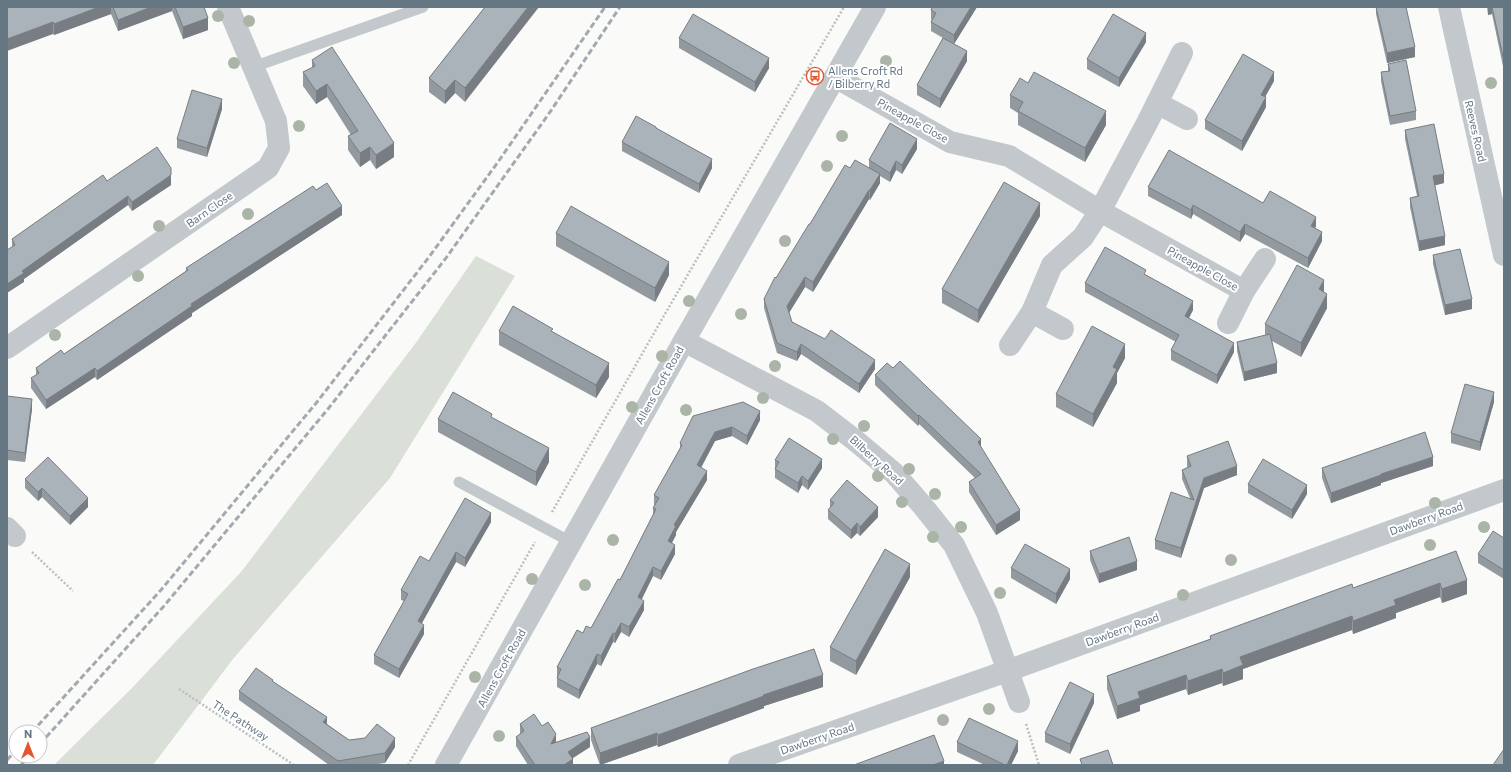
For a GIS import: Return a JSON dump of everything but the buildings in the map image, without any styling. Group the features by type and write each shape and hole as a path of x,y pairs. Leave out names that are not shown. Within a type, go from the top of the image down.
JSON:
{"street":[{"name":"Barn Close","path":"7,348 268,168 279,148 276,121 228,7"},
{"name":"Allens Croft Road","path":"446,765 684,341 875,7"},
{"name":"Reeves Road","path":"1449,7 1504,255"},
{"path":"1010,345 1032,312 1052,265 1083,238 1100,211 1182,53"},
{"name":"Pineapple Close","path":"834,77 950,142 1009,156 1100,211 1244,291"},
{"path":"1157,102 1187,119"},
{"name":"Pineapple Close","path":"1228,323 1244,291 1265,259"},
{"path":"1032,312 1063,329"},
{"name":"Bilberry Road","path":"684,341 817,411 894,473 922,504 954,545 987,613 1019,702"},
{"name":"Dawberry Road","path":"739,765 1007,671 1504,490"}],"lane":[{"path":"253,67 423,7"},
{"path":"459,482 571,542"}],"path":[{"path":"408,765 662,319 844,7"},
{"path":"11,532 73,592"},
{"name":"The Pathway","path":"179,689 294,765"},
{"path":"1019,702 1039,765"}],"shaded area":[{"path":"476,256 515,276 390,478 233,659 153,765 54,765 133,687 241,572 415,344"}],"railway":[{"path":"39,724 161,590 317,402 429,257 498,162 605,7"},
{"path":"48,735 164,606 328,409 446,258 548,115 620,7"}],"place":[{"name":"Allens Croft Rd / Bilberry Rd","path":"815,76"}]}
